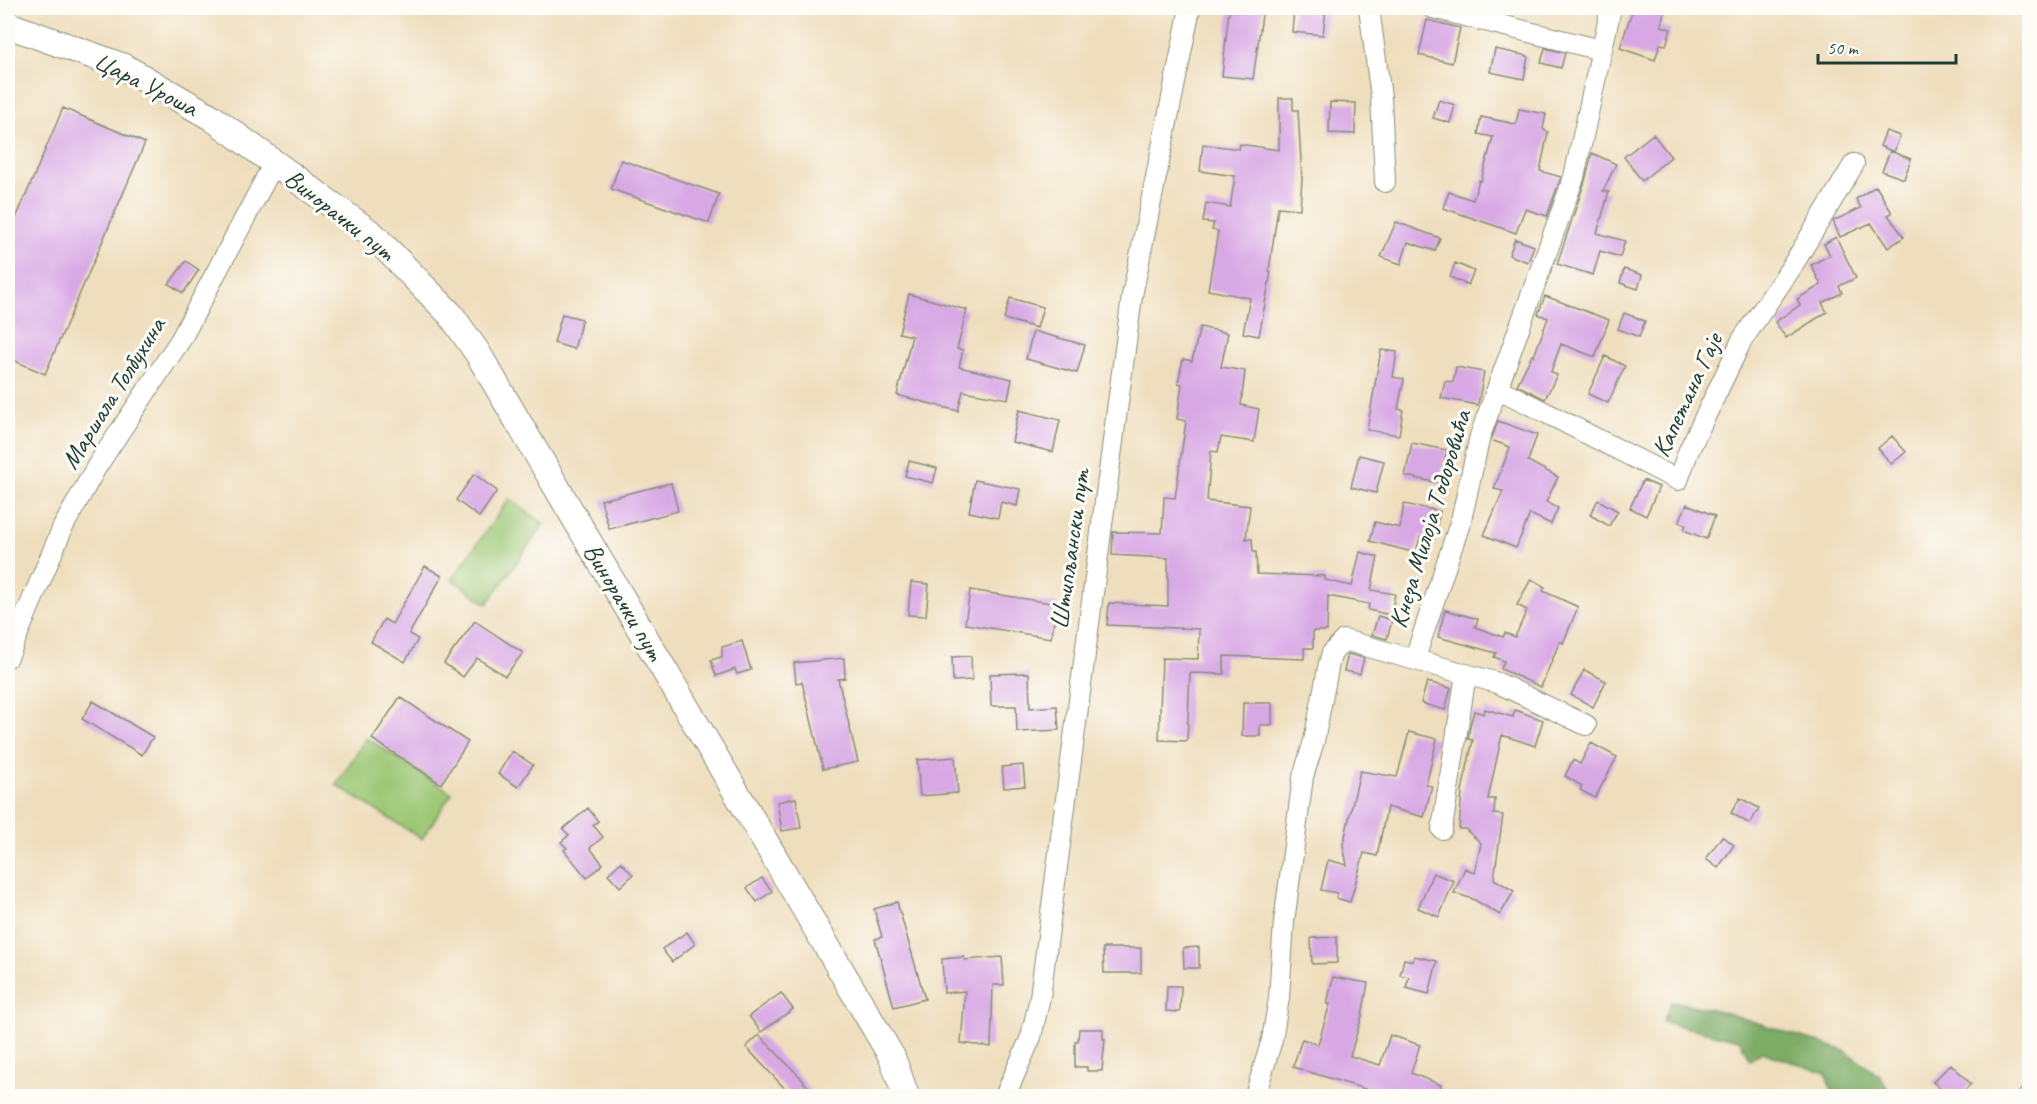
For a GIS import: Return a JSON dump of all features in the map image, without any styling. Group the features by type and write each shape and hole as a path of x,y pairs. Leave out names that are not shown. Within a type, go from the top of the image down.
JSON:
{"street":[{"name":"Штипљански пут","path":"1005,1096 1031,1037 1040,997 1132,296 1190,8"},
{"path":"1369,8 1381,97 1385,182"},
{"path":"1433,8 1601,50"},
{"name":"Кнеза Милоја Тодоровића","path":"1255,1096 1275,1019 1298,804 1332,653 1344,640 1415,658 1461,520 1480,436 1499,389 1574,177 1611,8"},
{"name":"Цара Уроша","path":"8,25 124,67 211,117 274,164"},
{"name":"Маршала Толбухина","path":"8,657 63,527 97,466 181,339 274,164"},
{"name":"Винорачки пут","path":"274,164 372,234 451,315 477,352 892,1057 906,1096"},
{"name":"Капетана Гаје","path":"1499,389 1678,480 1689,450 1742,340 1791,268 1854,164"},
{"path":"1415,658 1518,691 1586,724"},
{"path":"1442,829 1466,674"}],"green space":[{"path":"509,499 544,524 487,604 452,579"},
{"path":"366,738 452,793 422,839 336,785"},
{"path":"1671,1001 1720,1011 1845,1051 1880,1076 1892,1096 1834,1096 1825,1073 1762,1052 1750,1060 1739,1040 1663,1022"}],"building":[{"path":"1246,8 1263,8 1253,79 1222,76 1229,10 1245,13"},
{"path":"1294,8 1326,8 1323,35 1292,32"},
{"path":"1633,8 1665,8 1661,26 1671,29 1666,45 1660,44 1655,60 1620,48"},
{"path":"1427,20 1460,28 1452,63 1419,55"},
{"path":"1545,48 1565,53 1561,68 1541,63"},
{"path":"1495,49 1528,56 1524,79 1490,72"},
{"path":"1279,98 1293,98 1293,110 1298,110 1302,179 1300,209 1278,207 1269,271 1271,272 1259,336 1243,333 1250,298 1208,290 1218,231 1212,230 1214,223 1203,222 1206,203 1230,207 1235,176 1200,171 1203,144 1239,149 1240,144 1279,150"},
{"path":"1439,100 1455,105 1450,123 1433,118"},
{"path":"1330,102 1356,103 1355,134 1329,133"},
{"path":"63,108 145,143 45,374 8,358 8,237"},
{"path":"1519,109 1546,114 1543,129 1548,132 1540,171 1561,177 1547,216 1525,209 1516,233 1443,208 1449,192 1473,200 1479,180 1481,181 1493,137 1478,134 1481,117 1516,124"},
{"path":"1886,131 1900,136 1894,152 1880,146"},
{"path":"1653,134 1671,157 1642,181 1624,157"},
{"path":"1890,151 1911,159 1904,179 1882,171"},
{"path":"1592,153 1616,164 1603,191 1609,192 1597,233 1625,241 1620,257 1600,251 1593,275 1557,264"},
{"path":"621,160 719,194 709,223 611,189"},
{"path":"1876,186 1892,213 1888,215 1904,237 1888,248 1871,223 1840,237 1833,221 1861,208 1856,199"},
{"path":"1396,222 1440,238 1435,251 1408,242 1401,264 1381,257"},
{"path":"1836,237 1856,278 1839,286 1842,293 1822,303 1827,312 1786,338 1775,322 1800,305 1797,299 1821,285 1811,265 1830,255 1824,244"},
{"path":"1515,239 1534,246 1528,262 1509,255"},
{"path":"186,261 199,270 183,293 169,284"},
{"path":"1455,263 1474,271 1468,285 1450,277"},
{"path":"1624,269 1642,275 1638,289 1620,283"},
{"path":"909,294 967,310 957,349 963,350 959,367 1012,379 1008,399 963,391 958,411 897,395 912,336 899,333"},
{"path":"1545,296 1609,320 1595,357 1561,344 1551,372 1557,375 1545,399 1517,385 1532,355 1534,356 1548,318 1538,314"},
{"path":"1010,298 1043,307 1037,328 1004,319"},
{"path":"1624,313 1645,321 1639,337 1618,329"},
{"path":"562,314 582,319 574,349 554,343"},
{"path":"1200,327 1228,333 1221,367 1245,371 1241,405 1259,409 1254,442 1221,437 1218,452 1211,451 1207,501 1250,506 1246,539 1252,539 1253,552 1256,552 1257,574 1325,576 1325,580 1352,586 1360,552 1378,557 1371,590 1395,594 1391,615 1368,610 1369,604 1328,596 1327,631 1313,631 1313,648 1304,648 1304,659 1224,656 1224,674 1190,673 1187,741 1159,740 1162,658 1198,659 1199,629 1107,625 1109,603 1168,606 1168,558 1112,555 1113,532 1162,533 1164,497 1175,498 1186,421 1177,419 1182,384 1178,383 1183,359 1192,361"},
{"path":"1033,331 1085,345 1077,373 1026,359"},
{"path":"1381,350 1397,352 1393,377 1404,379 1398,409 1403,410 1399,435 1367,430"},
{"path":"1605,356 1625,366 1608,403 1588,394"},
{"path":"1456,367 1484,372 1478,405 1441,398 1445,381 1453,382"},
{"path":"1019,410 1060,420 1053,452 1012,442"},
{"path":"1498,421 1537,435 1528,461 1558,477 1546,502 1558,508 1551,524 1530,514 1516,548 1484,535 1503,491 1494,489 1510,447 1491,440"},
{"path":"1892,436 1906,452 1891,464 1878,448"},
{"path":"1412,443 1447,450 1439,483 1405,476"},
{"path":"1359,455 1384,461 1376,493 1351,487"},
{"path":"909,461 937,468 933,483 905,476"},
{"path":"474,474 497,491 479,517 456,500"},
{"path":"975,480 1020,489 1017,506 1001,502 998,518 969,512"},
{"path":"1643,480 1659,487 1646,516 1630,508"},
{"path":"671,483 678,511 609,529 601,500"},
{"path":"1598,500 1618,511 1609,526 1590,515"},
{"path":"1404,504 1440,511 1434,539 1420,537 1416,553 1370,541 1375,522 1400,528"},
{"path":"1687,504 1715,516 1706,539 1684,530 1686,525 1679,522"},
{"path":"425,566 442,576 409,634 418,639 405,662 371,642 384,619 392,624"},
{"path":"1531,579 1545,587 1543,591 1578,607 1563,643 1560,641 1541,687 1501,669 1504,661 1494,657 1496,653 1438,637 1445,610 1478,619 1475,627 1503,637 1505,633 1515,637 1527,610 1517,605"},
{"path":"911,582 929,584 926,616 908,615"},
{"path":"970,590 1057,604 1051,638 965,624"},
{"path":"1378,616 1392,620 1387,639 1372,635"},
{"path":"475,621 523,653 505,676 477,658 463,677 444,663"},
{"path":"742,641 751,670 737,674 735,669 716,676 711,660 722,657 722,647"},
{"path":"1348,654 1364,658 1360,674 1344,671"},
{"path":"971,656 972,680 953,681 952,657"},
{"path":"844,658 845,678 838,679 858,762 823,769 802,682 796,683 794,663"},
{"path":"1584,670 1606,681 1593,707 1571,695"},
{"path":"1029,673 1030,708 1057,706 1059,730 1017,732 1016,706 991,706 990,674"},
{"path":"1427,682 1451,688 1445,710 1421,703"},
{"path":"400,697 468,742 441,784 372,739"},
{"path":"93,701 153,737 142,755 82,719"},
{"path":"1243,703 1272,703 1272,725 1260,725 1260,736 1242,736"},
{"path":"1485,709 1513,717 1515,710 1543,720 1535,746 1502,735 1488,799 1495,799 1494,814 1503,815 1494,879 1514,891 1500,915 1473,899 1454,893 1465,868 1475,873 1481,843 1465,829 1459,829 1462,791 1473,740 1468,739 1470,726 1474,711 1484,714"},
{"path":"1409,732 1437,739 1426,785 1432,786 1424,817 1387,807 1377,856 1364,853 1350,902 1336,898 1337,893 1321,890 1328,860 1347,865 1343,845 1360,771 1397,777"},
{"path":"1591,743 1617,757 1595,798 1580,790 1582,786 1565,776 1573,760 1580,764"},
{"path":"512,751 533,765 518,787 498,774"},
{"path":"955,757 958,793 920,796 917,760"},
{"path":"1023,765 1025,786 1004,788 1002,767"},
{"path":"796,798 801,828 782,831 777,802"},
{"path":"1740,798 1759,808 1750,824 1731,813"},
{"path":"588,808 598,821 593,825 603,837 590,848 603,864 587,878 564,850 567,848 561,842 569,835 563,829"},
{"path":"1722,836 1734,845 1718,868 1706,859"},
{"path":"621,862 633,875 620,887 608,874"},
{"path":"1433,873 1454,881 1439,917 1418,908"},
{"path":"762,878 772,891 757,902 747,888"},
{"path":"897,902 925,999 894,1007 875,939 882,937 874,909"},
{"path":"687,932 695,944 672,962 662,949"},
{"path":"1337,937 1337,963 1312,964 1311,938"},
{"path":"1199,947 1199,968 1184,968 1183,948"},
{"path":"1103,948 1141,948 1141,973 1104,973"},
{"path":"1414,956 1437,961 1429,994 1406,988 1409,977 1400,975 1404,959 1413,961"},
{"path":"964,957 964,960 1002,957 1004,985 993,985 991,1047 961,1043 965,991 944,993 942,959"},
{"path":"1333,977 1368,983 1362,1016 1350,1056 1380,1065 1390,1035 1420,1045 1411,1073 1441,1085 1437,1096 1366,1096 1368,1090 1293,1067 1302,1039 1318,1044 1330,1004 1327,1004"},
{"path":"1167,986 1181,986 1180,1012 1166,1011"},
{"path":"781,993 793,1009 761,1032 749,1016"},
{"path":"1079,1029 1103,1029 1103,1039 1105,1039 1102,1071 1087,1071 1087,1067 1075,1067 1075,1041 1078,1041"},
{"path":"759,1035 801,1078 814,1096 792,1096 746,1047"},
{"path":"1951,1064 1971,1084 1958,1096 1948,1096 1933,1082"}]}
